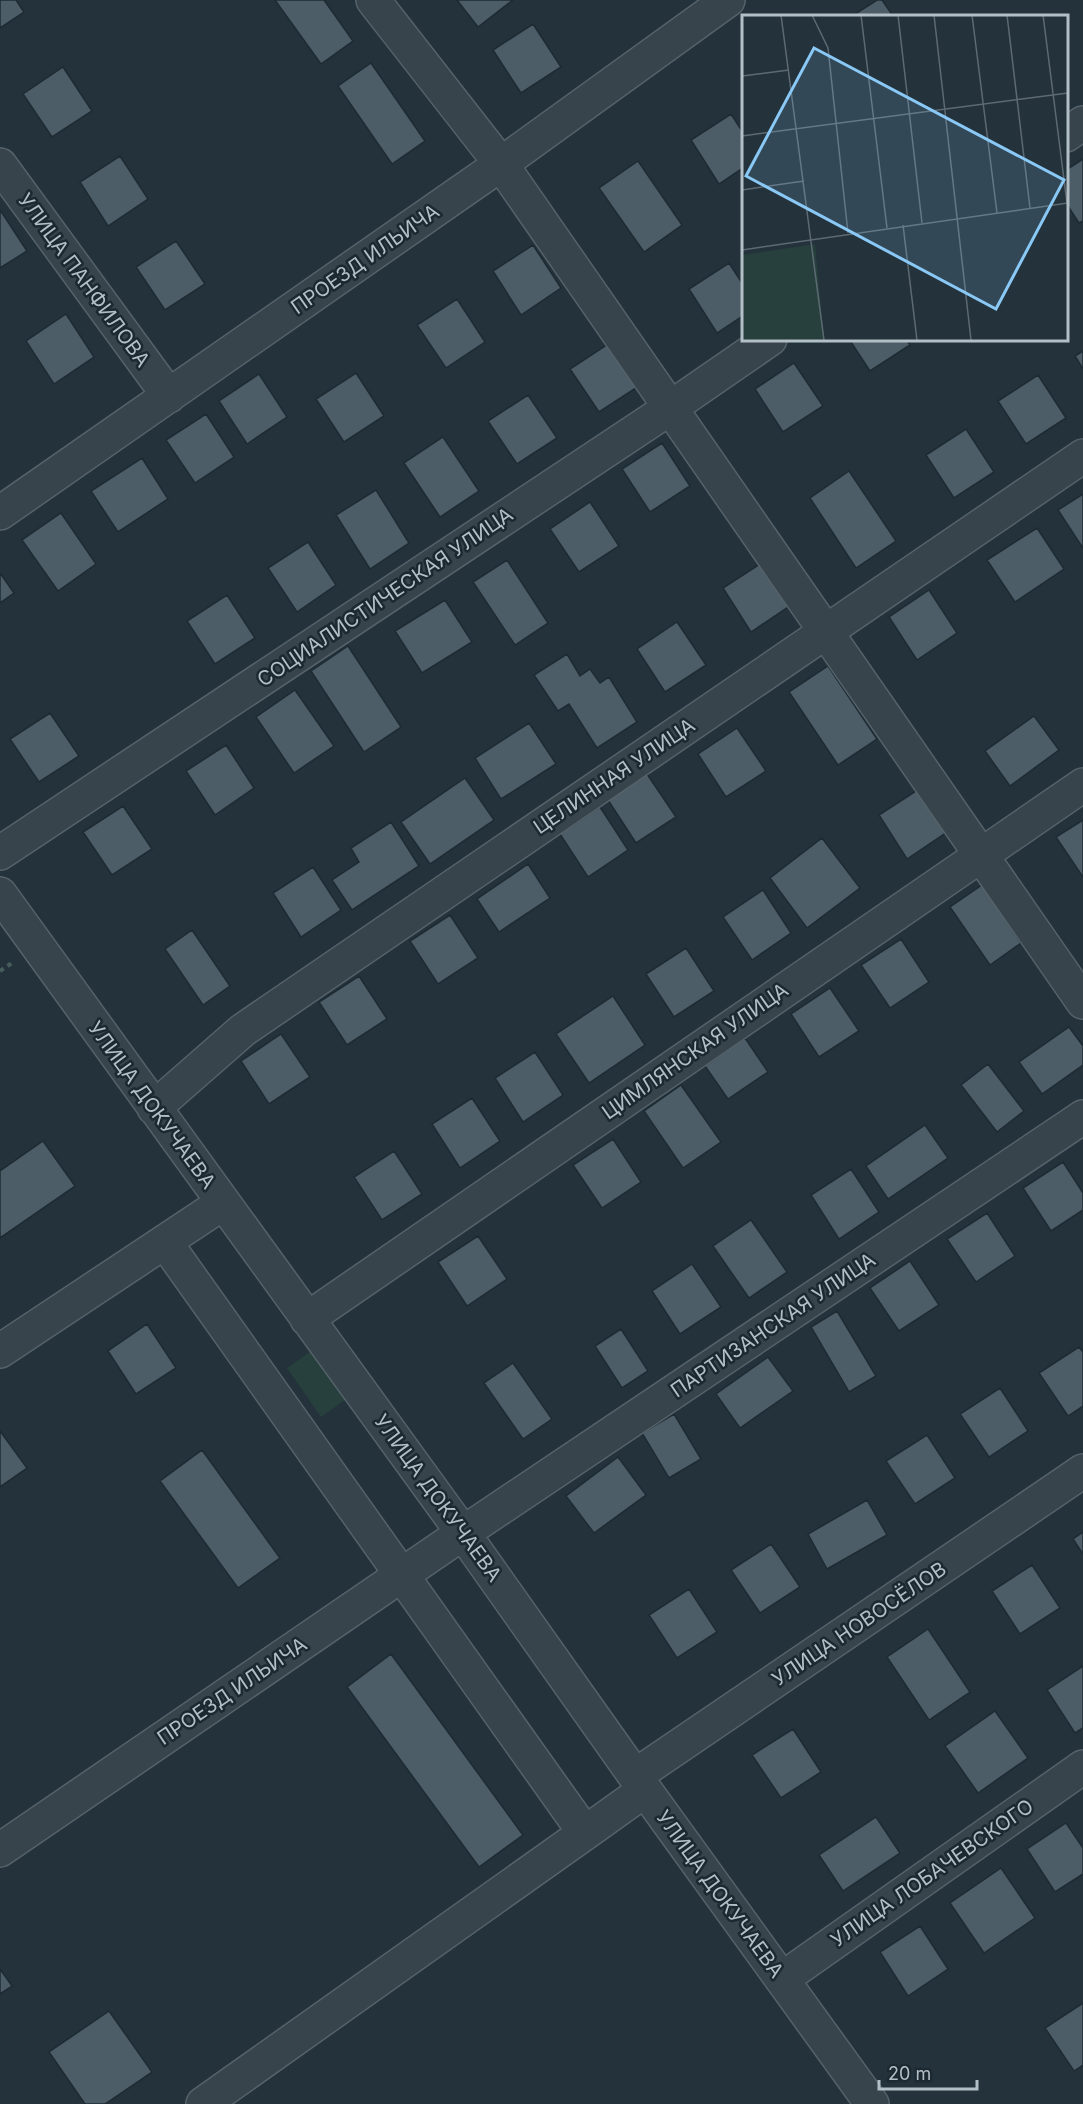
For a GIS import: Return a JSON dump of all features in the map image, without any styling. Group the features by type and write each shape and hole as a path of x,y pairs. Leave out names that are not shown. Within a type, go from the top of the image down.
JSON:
{"street":[{"path":"373,0 501,164 1083,1002"},
{"name":"ПРОЕЗД ИЛЬИЧА","path":"0,513 501,164 728,0"},
{"path":"1068,134 1083,123"},
{"name":"УЛИЦА ПАНФИЛОВА","path":"0,165 169,396"},
{"name":"СОЦИАЛИСТИЧЕСКАЯ УЛИЦА","path":"0,853 670,408 769,340"},
{"name":"ЦЕЛИННАЯ УЛИЦА","path":"154,1108 243,1030 1083,456"},
{"name":"ЦИМЛЯНСКАЯ УЛИЦА","path":"307,1319 1083,784"},
{"name":"УЛИЦА ДОКУЧАЕВА","path":"0,894 463,1533 872,2104"},
{"name":"ПАРТИЗАНСКАЯ УЛИЦА","path":"463,1533 1083,1117"},
{"path":"0,1351 223,1203"},
{"path":"165,1242 585,1833"},
{"name":"УЛИЦА НОВОСЁЛОВ","path":"203,2104 585,1833 640,1783 1083,1471"},
{"name":"ПРОЕЗД ИЛЬИЧА","path":"0,1850 463,1533"},
{"name":"УЛИЦА ЛОБАЧЕВСКОГО","path":"782,1978 1083,1767"}],"green space":[{"path":"317,1347 352,1395 321,1417 287,1368"}],"building":[{"path":"0,0 16,0 24,12 0,28"},
{"path":"275,0 324,0 353,41 321,64"},
{"path":"457,0 513,0 478,27"},
{"path":"877,0 882,0 892,15 854,15"},
{"path":"533,24 561,67 521,93 493,50"},
{"path":"371,63 425,141 392,164 338,86"},
{"path":"63,67 92,111 52,137 23,94"},
{"path":"731,114 742,131 742,168 719,184 691,140"},
{"path":"120,156 148,199 108,226 80,182"},
{"path":"1083,159 1083,221 1079,223 1068,206 1068,169"},
{"path":"638,161 682,225 644,252 599,188"},
{"path":"0,210 27,251 0,268"},
{"path":"176,241 205,284 165,310 136,267"},
{"path":"533,245 561,288 521,315 493,271"},
{"path":"729,263 742,283 742,316 717,333 689,289"},
{"path":"457,299 485,342 446,368 417,325"},
{"path":"66,314 94,357 54,384 26,341"},
{"path":"850,340 907,340 910,345 870,371"},
{"path":"611,342 639,386 599,412 570,369"},
{"path":"1083,351 1083,369 1075,356"},
{"path":"794,363 823,406 783,432 755,389"},
{"path":"356,373 384,416 344,442 316,399"},
{"path":"259,374 287,417 247,444 219,401"},
{"path":"1038,375 1066,418 1026,444 998,401"},
{"path":"528,395 557,438 517,464 488,421"},
{"path":"206,414 234,457 195,483 166,440"},
{"path":"966,429 994,472 954,498 926,455"},
{"path":"443,437 479,491 440,517 404,463"},
{"path":"662,443 690,486 650,512 622,469"},
{"path":"142,458 168,499 118,532 91,491"},
{"path":"849,471 896,541 856,568 810,498"},
{"path":"376,490 409,543 370,569 336,515"},
{"path":"1083,494 1083,548 1058,510"},
{"path":"590,502 619,546 579,572 550,529"},
{"path":"61,513 96,564 58,591 22,540"},
{"path":"1037,528 1064,569 1015,602 987,560"},
{"path":"308,542 336,585 297,612 268,568"},
{"path":"507,560 548,623 515,645 473,582"},
{"path":"763,562 791,605 751,632 723,588"},
{"path":"0,573 14,593 0,603"},
{"path":"929,590 957,633 917,660 889,617"},
{"path":"227,595 255,638 215,664 187,621"},
{"path":"445,600 472,642 422,673 395,631"},
{"path":"677,622 706,665 665,692 637,649"},
{"path":"348,646 401,727 364,752 311,671"},
{"path":"567,654 580,676 590,669 600,683 609,677 637,722 597,748 569,704 558,711 534,675"},
{"path":"828,666 877,739 838,765 789,692"},
{"path":"295,690 334,746 294,773 256,717"},
{"path":"50,713 79,756 39,782 10,739"},
{"path":"1034,716 1059,750 1010,786 985,751"},
{"path":"529,723 556,764 501,799 475,758"},
{"path":"737,728 766,771 726,797 698,754"},
{"path":"226,745 254,788 215,815 186,771"},
{"path":"647,774 676,817 636,843 608,800"},
{"path":"465,778 494,820 430,864 401,822"},
{"path":"919,789 947,832 907,859 879,815"},
{"path":"123,806 152,849 112,875 83,832"},
{"path":"600,807 628,850 588,877 560,834"},
{"path":"1083,820 1083,877 1056,837"},
{"path":"391,822 419,866 352,910 332,880 359,862 351,848"},
{"path":"822,838 860,888 807,928 770,878"},
{"path":"528,864 550,898 499,932 477,899"},
{"path":"313,867 341,910 301,937 273,893"},
{"path":"982,885 1021,943 990,965 950,907"},
{"path":"763,890 791,933 752,960 723,917"},
{"path":"450,915 478,958 438,984 410,941"},
{"path":"192,930 230,986 203,1005 165,949"},
{"path":"901,939 929,982 890,1008 861,965"},
{"path":"686,948 714,991 674,1017 646,974"},
{"path":"359,976 387,1019 347,1045 319,1002"},
{"path":"830,988 859,1031 819,1057 791,1014"},
{"path":"613,996 645,1045 589,1083 556,1034"},
{"path":"1069,1027 1083,1046 1083,1065 1042,1094 1019,1062"},
{"path":"281,1034 310,1077 269,1104 241,1061"},
{"path":"745,1038 768,1072 728,1099 705,1066"},
{"path":"535,1052 563,1095 523,1122 495,1078"},
{"path":"988,1064 1024,1111 997,1132 961,1085"},
{"path":"681,1085 721,1142 683,1168 644,1111"},
{"path":"472,1098 500,1141 460,1168 432,1124"},
{"path":"925,1125 948,1158 888,1199 866,1166"},
{"path":"613,1139 641,1182 602,1208 573,1165"},
{"path":"43,1141 75,1186 0,1238 0,1171"},
{"path":"394,1151 422,1194 382,1220 354,1177"},
{"path":"1063,1162 1083,1193 1083,1210 1051,1231 1023,1188"},
{"path":"851,1169 879,1212 839,1239 811,1195"},
{"path":"987,1213 1015,1256 976,1282 947,1239"},
{"path":"751,1220 787,1272 749,1298 713,1246"},
{"path":"478,1236 507,1279 467,1306 438,1262"},
{"path":"910,1261 939,1305 899,1331 870,1288"},
{"path":"692,1264 721,1307 680,1334 652,1291"},
{"path":"837,1311 876,1376 849,1392 811,1327"},
{"path":"147,1324 176,1368 136,1394 108,1351"},
{"path":"621,1329 648,1371 622,1388 595,1346"},
{"path":"1079,1347 1083,1352 1083,1406 1068,1416 1039,1373"},
{"path":"768,1357 793,1391 740,1428 716,1394"},
{"path":"513,1363 552,1419 523,1439 484,1383"},
{"path":"1000,1388 1028,1431 989,1457 960,1414"},
{"path":"674,1414 701,1459 669,1478 642,1433"},
{"path":"0,1431 27,1468 0,1487"},
{"path":"927,1435 955,1478 915,1504 886,1461"},
{"path":"202,1450 280,1558 238,1588 160,1481"},
{"path":"618,1457 646,1495 594,1533 566,1496"},
{"path":"867,1500 887,1535 827,1569 808,1534"},
{"path":"1083,1532 1083,1554 1073,1539"},
{"path":"771,1544 800,1587 760,1613 731,1570"},
{"path":"1032,1565 1060,1608 1020,1634 992,1591"},
{"path":"689,1589 717,1632 677,1658 649,1615"},
{"path":"928,1629 970,1692 929,1720 887,1657"},
{"path":"391,1654 523,1835 479,1867 347,1687"},
{"path":"1083,1666 1083,1728 1075,1733 1047,1690"},
{"path":"995,1711 1028,1758 978,1793 945,1746"},
{"path":"793,1729 821,1772 781,1798 752,1755"},
{"path":"876,1817 900,1853 843,1891 819,1855"},
{"path":"1066,1823 1083,1848 1083,1874 1055,1892 1027,1849"},
{"path":"1001,1868 1035,1918 984,1953 950,1903"},
{"path":"920,1926 948,1969 908,1996 880,1952"},
{"path":"0,1969 12,1986 0,1994"},
{"path":"1083,2003 1083,2065 1074,2071 1045,2028"},
{"path":"109,2011 152,2072 105,2104 85,2104 49,2052"}]}
